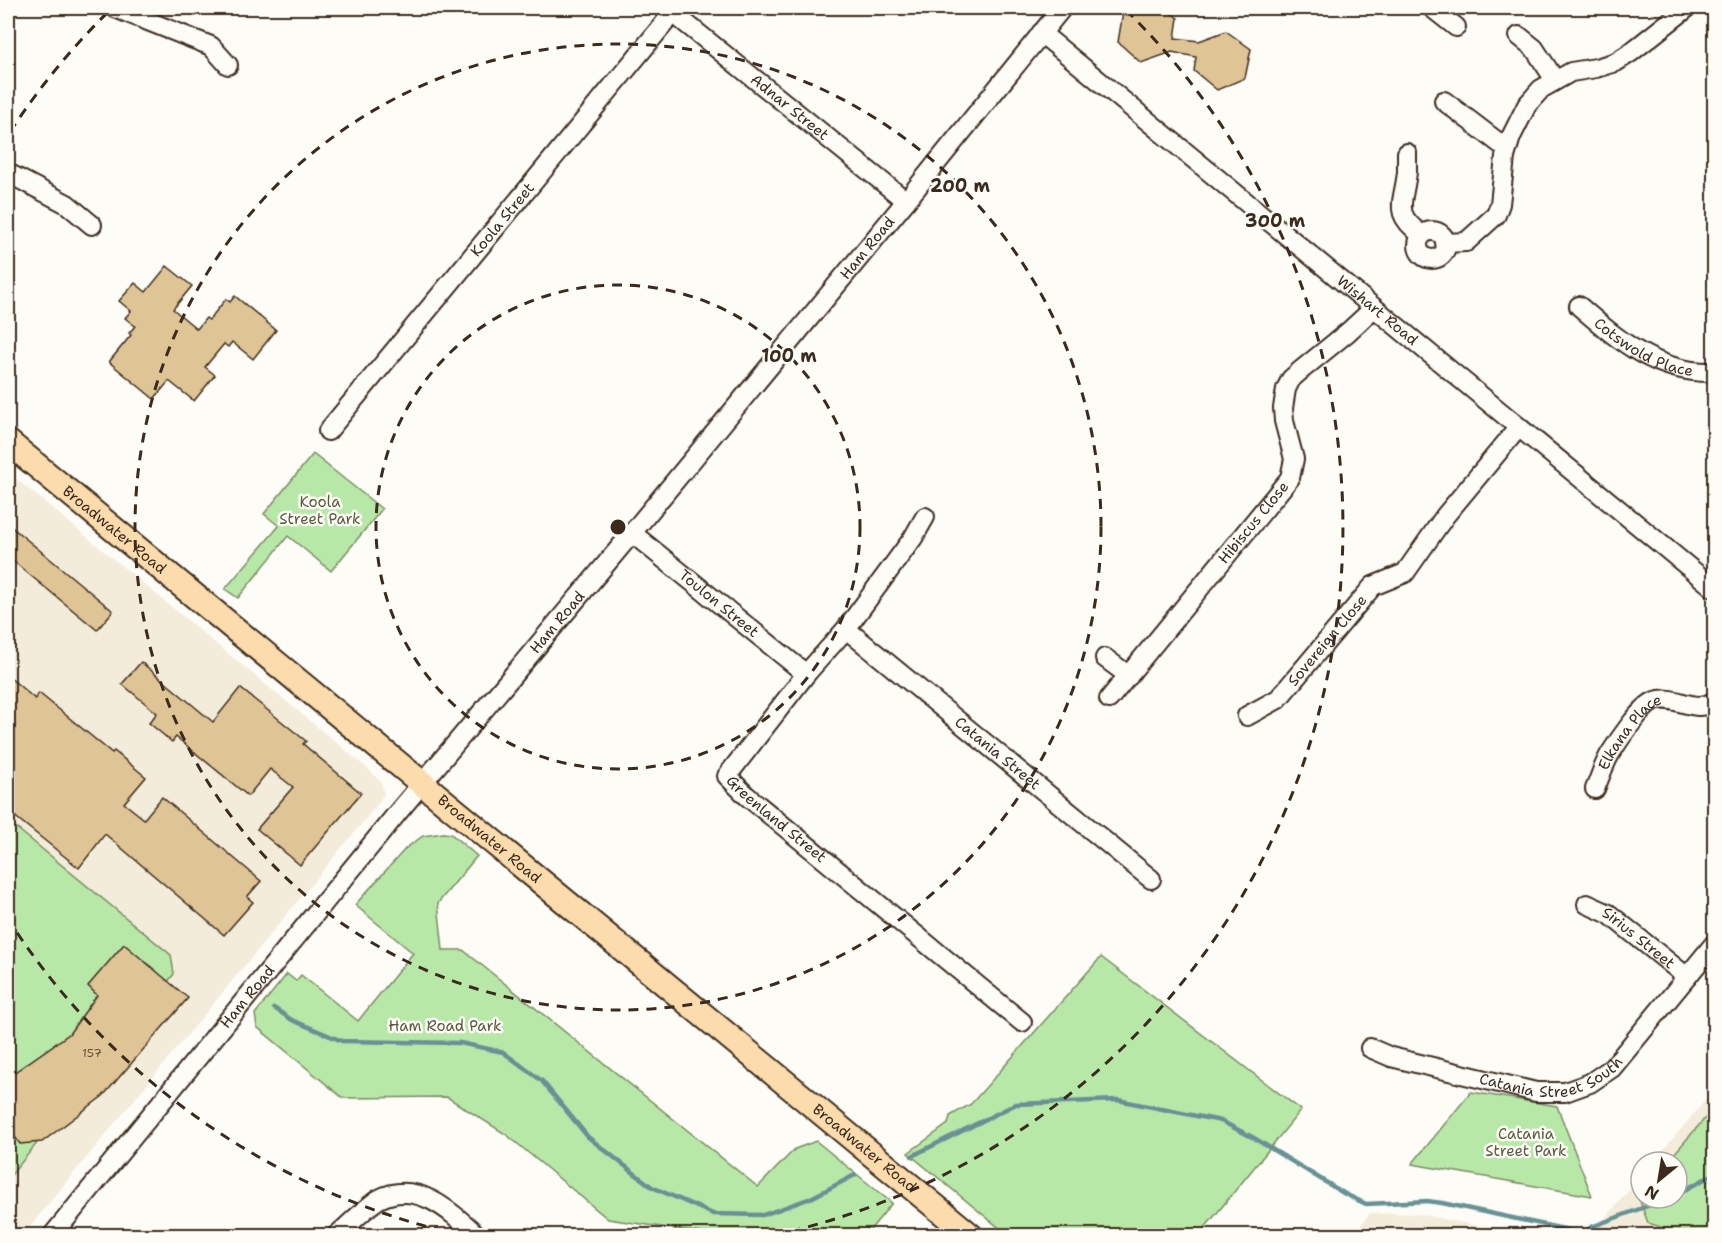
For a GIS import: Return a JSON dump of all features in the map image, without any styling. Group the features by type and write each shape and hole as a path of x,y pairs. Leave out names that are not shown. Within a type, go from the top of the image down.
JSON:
{"main road":[{"name":"Broadwater Road","path":"8,442 971,1236"}],"street":[{"path":"115,8 211,46 228,65"},
{"name":"Ham Road","path":"58,1233 421,784 632,533 1062,8"},
{"path":"1432,8 1456,27"},
{"path":"1407,153 1407,172 1400,204 1401,212 1405,220 1422,235 1418,247 1420,252 1427,258 1437,257 1445,243 1466,242 1496,215 1500,204 1507,149 1518,120 1541,89 1571,72 1616,62 1686,8"},
{"name":"Adnar Street","path":"675,10 906,201"},
{"name":"Koola Street","path":"328,431 675,10"},
{"name":"Wishart Road","path":"1041,33 1519,427 1711,579"},
{"path":"1519,36 1534,48 1555,80"},
{"path":"1444,101 1507,149"},
{"path":"8,173 67,204 92,225"},
{"name":"Cotswold Place","path":"1579,306 1610,332 1648,358 1672,368 1714,372"},
{"name":"Hibiscus Close","path":"1109,699 1290,478 1294,459 1283,408 1286,389 1291,380 1374,308"},
{"name":"Sovereign Close","path":"1247,716 1278,699 1373,586 1405,573 1445,516 1519,427"},
{"name":"Greenland Street","path":"925,517 913,538 846,629 806,674 727,776 747,796 1022,1022"},
{"name":"Toulon Street","path":"632,533 806,674"},
{"name":"Catania Street","path":"846,629 1151,879"},
{"path":"1105,658 1129,676"},
{"name":"Elkana Place","path":"1595,789 1609,755 1641,712 1655,700 1698,706 1709,705 1714,701"},
{"name":"Sirius Street","path":"1587,904 1609,914 1687,977"},
{"name":"Catania Street South","path":"1370,1048 1391,1057 1536,1092 1564,1092 1590,1083 1612,1068 1714,944"},
{"path":"336,1236 379,1199 399,1194 421,1194 447,1209 478,1236"}],"shaded area":[{"path":"8,472 367,768 381,782 384,794 22,1236 8,1235"},
{"path":"1714,1090 1714,1235 1590,1236 1629,1190 1629,1210 1689,1210 1689,1150 1663,1150"},
{"path":"1370,1213 1419,1214 1523,1235 1352,1236"}],"green space":[{"name":"Koola Street Park","path":"313,454 382,509 331,571 288,536 238,598 225,589 279,526 264,514"},
{"path":"8,821 171,955 174,974 8,1179"},
{"name":"Ham Road Park","path":"451,834 477,856 438,903 443,950 463,950 758,1187 795,1149 816,1141 892,1203 866,1235 715,1235 608,1219 507,1135 447,1097 343,1098 257,1027 255,1014 287,974 296,981 301,975 358,1021 413,953 355,905 406,848 423,836"},
{"path":"1101,957 1301,1110 1199,1235 1008,1235 908,1153 948,1124 950,1116 971,1104"},
{"name":"Catania Street Park","path":"1471,1092 1557,1106 1592,1196 1412,1164"},
{"path":"1714,1108 1714,1235 1685,1235 1648,1223 1643,1210 1689,1210 1689,1150 1677,1150"}],"building":[{"path":"1134,8 1164,8 1178,18 1175,38 1199,41 1226,31 1251,49 1245,78 1217,90 1194,71 1196,57 1172,52 1141,63 1118,42 1123,12"},
{"path":"167,266 192,286 173,309 197,329 206,318 209,320 226,299 230,302 235,296 276,330 253,359 232,342 228,347 224,344 205,367 215,375 194,401 169,381 154,399 109,362 131,335 129,333 135,326 125,318 131,311 119,301 135,283 146,292"},
{"path":"8,524 113,611 97,630 8,557"},
{"path":"141,662 213,722 240,688 306,741 303,744 361,793 300,865 257,829 293,787 270,769 248,796 176,737 172,742 149,723 157,713 122,684"},
{"path":"8,676 35,699 39,693 112,753 114,751 146,777 124,803 144,819 162,797 261,881 247,897 253,902 224,935 105,834 79,868 8,811"},
{"path":"124,944 188,998 103,1096 42,1142 20,1144 8,1127 8,1077 69,1034 97,995 88,986"}],"waterway":[{"path":"274,1008 292,1020 342,1041 460,1043 503,1052 542,1081 588,1137 652,1187 713,1214 763,1215 811,1198 855,1175"},
{"path":"912,1156 1016,1104 1118,1100 1221,1121 1366,1204 1427,1201 1442,1203 1597,1236"},
{"path":"1689,1188 1714,1174"},
{"path":"1584,1233 1591,1227 1637,1210"}]}
